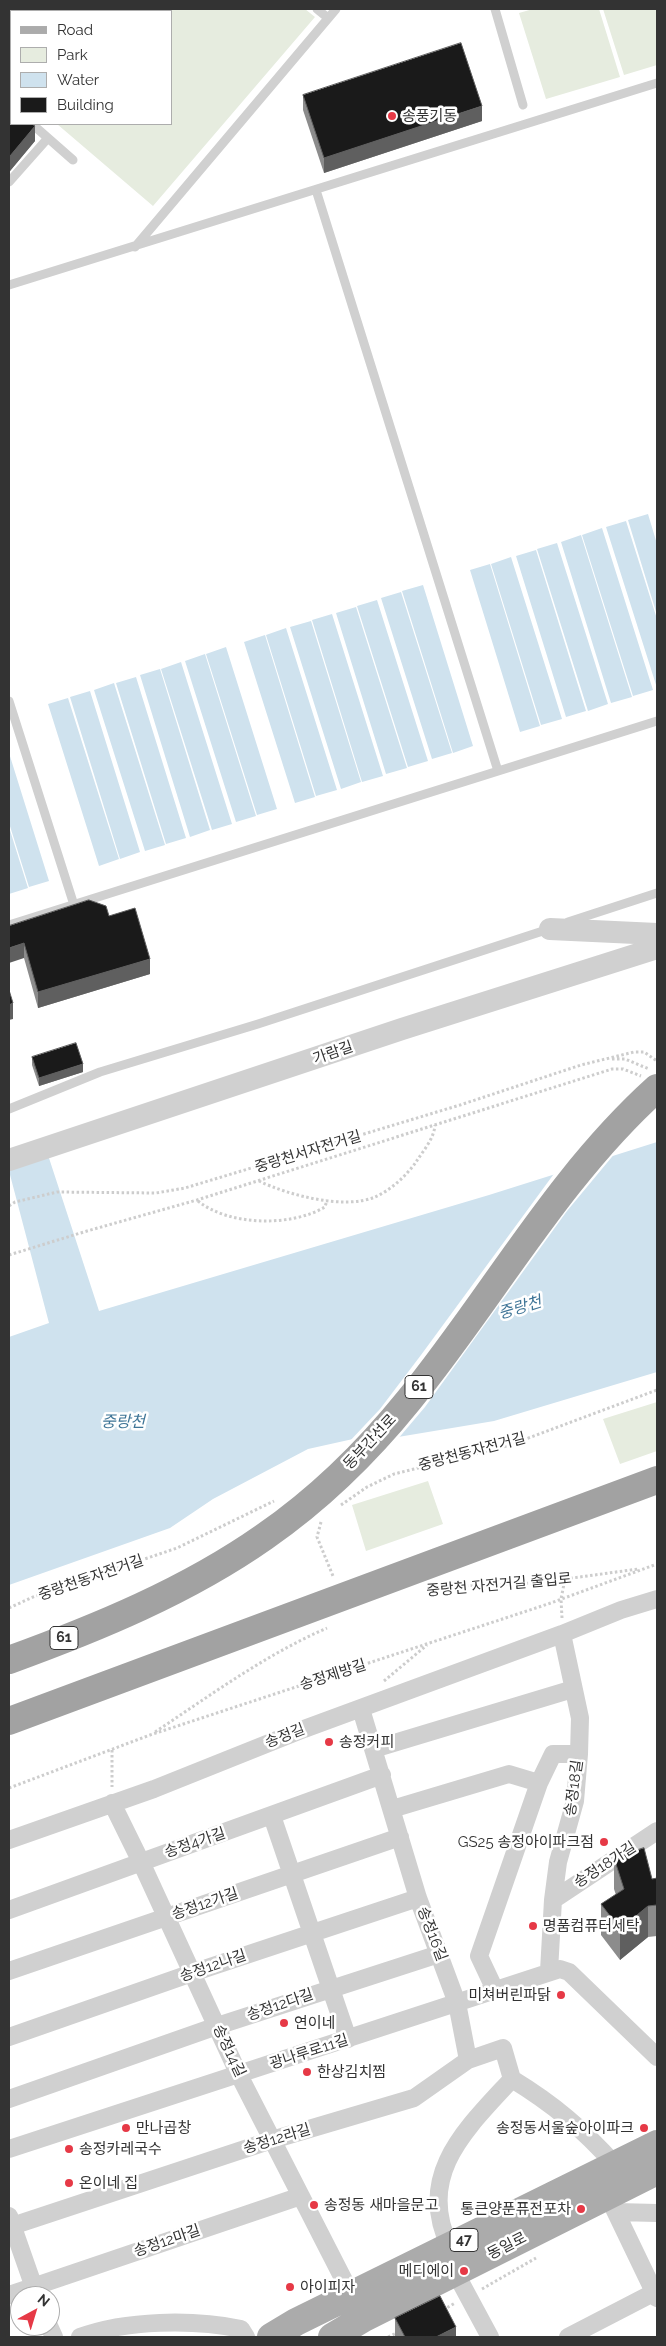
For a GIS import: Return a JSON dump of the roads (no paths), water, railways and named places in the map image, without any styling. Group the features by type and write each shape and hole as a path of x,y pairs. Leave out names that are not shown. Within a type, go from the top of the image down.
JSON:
{"highway":[{"name":"동부간선로","path":"9,1660 119,1616 184,1585 264,1538 297,1513 356,1459 410,1398 571,1180 654,1081"},
{"path":"9,1721 657,1480"}],"main road":[{"name":"동일로","path":"332,2337 453,2259 615,2165 657,2144"},
{"name":"동일로","path":"272,2337 290,2330 352,2296 612,2204 657,2170"}],"street":[{"path":"550,929 657,934"},
{"name":"가람길","path":"9,1160 305,1063 402,1029 657,948"},
{"name":"송정길","path":"9,1840 562,1634 621,1610 657,1600"},
{"name":"송정18길","path":"549,1972 553,1900 558,1862 575,1801 580,1754 580,1718 562,1634"},
{"path":"374,1748 573,1689"},
{"name":"송정16길","path":"361,1709 418,1898 457,2002 468,2060"},
{"path":"494,1990 479,1956 539,1783 554,1754 580,1754"},
{"path":"392,1809 509,1774 539,1783"},
{"name":"송정4가길","path":"9,1910 382,1775"},
{"name":"송정14길","path":"112,1803 167,1917 239,2075 352,2296"},
{"path":"272,1816 348,2039"},
{"name":"송정18가길","path":"553,1900 657,1831"},
{"name":"송정12가길","path":"9,1971 400,1837"},
{"name":"송정12나길","path":"9,2037 312,1932 418,1898"},
{"name":"송정12다길","path":"9,2099 217,2026 439,1954"},
{"name":"광나루로11길","path":"9,2149 560,1969 569,1972 657,2057"},
{"name":"송정12라길","path":"33,2286 10,2222 272,2140 414,2098 468,2060 503,2048 512,2079"},
{"path":"490,2337 468,2297 442,2231 438,2187 459,2138 512,2079 550,2103 586,2133 615,2165"},
{"name":"송정12마길","path":"49,2286 301,2196"},
{"path":"612,2204 657,2213"},
{"path":"568,2337 656,2295 612,2204"},
{"path":"80,2337 123,2327 194,2323 216,2324 241,2330 246,2337"}],"lane":[{"path":"317,9 328,18"},
{"path":"135,247 336,9"},
{"path":"495,9 523,105"},
{"path":"9,285 657,83"},
{"path":"33,125 73,160"},
{"path":"9,182 48,138"},
{"path":"316,190 498,771"},
{"path":"9,701 74,905"},
{"path":"9,925 657,721"},
{"path":"9,1109 100,1072 268,1020 657,893"}],"water":[{"path":"648,514 657,544 657,615 628,520"},
{"path":"626,521 657,619 657,688 606,527"},
{"path":"602,528 653,690 633,696 582,535"},
{"path":"581,535 632,697 611,703 561,542"},
{"path":"557,543 608,704 588,711 537,549"},
{"path":"536,550 586,711 566,717 516,556"},
{"path":"511,557 562,719 541,725 491,564"},
{"path":"490,564 540,726 520,732 470,570"},
{"path":"423,585 473,746 453,753 402,591"},
{"path":"401,592 452,753 432,759 381,598"},
{"path":"377,600 428,761 408,767 357,606"},
{"path":"356,607 407,768 386,774 336,613"},
{"path":"332,614 383,776 362,782 312,620"},
{"path":"311,621 361,782 341,789 290,627"},
{"path":"286,628 337,790 316,796 266,635"},
{"path":"265,635 315,797 295,803 244,642"},
{"path":"226,647 277,809 257,815 206,654"},
{"path":"205,654 256,816 236,822 185,661"},
{"path":"181,662 232,824 212,830 161,669"},
{"path":"160,669 210,830 190,837 140,675"},
{"path":"136,677 186,838 166,844 116,683"},
{"path":"114,683 165,845 145,851 94,690"},
{"path":"90,691 140,852 120,859 70,697"},
{"path":"68,698 119,859 99,866 48,704"},
{"path":"9,753 49,881 29,887 9,823"},
{"path":"9,827 28,888 9,894"},
{"name":"중랑천","path":"657,1142 657,1372 494,1421 398,1437 353,1439 308,1449 213,1499 170,1528 9,1585 9,1337 49,1323 9,1171 48,1155 99,1311 489,1195"}],"place":[{"name":"송풍기동","path":"392,116"},
{"name":"송정커피","path":"329,1742"},
{"name":"GS25 송정아이파크점","path":"604,1842"},
{"name":"명품컴퓨터세탁","path":"533,1926"},
{"name":"미쳐버린파닭","path":"561,1995"},
{"name":"연이네","path":"284,2023"},
{"name":"한상김치찜","path":"307,2072"},
{"name":"만나곱창","path":"126,2128"},
{"name":"송정동서울숲아이파크","path":"644,2128"},
{"name":"송정카레국수","path":"69,2149"},
{"name":"온이네 집","path":"69,2183"},
{"name":"송정동 새마을문고","path":"314,2205"},
{"name":"통큰양푼퓨전포차","path":"581,2209"},
{"name":"메디에이","path":"464,2271"},
{"name":"아이피자","path":"290,2287"}]}
